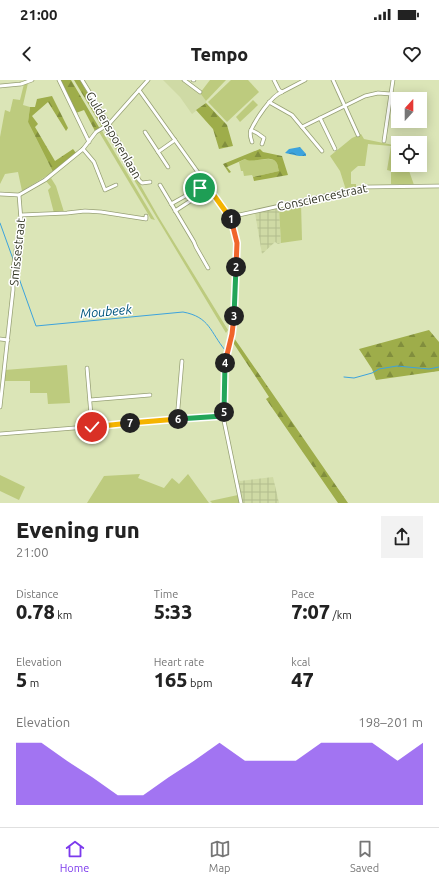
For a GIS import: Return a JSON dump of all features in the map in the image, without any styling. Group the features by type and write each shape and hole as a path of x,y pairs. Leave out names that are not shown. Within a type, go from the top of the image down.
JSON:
{"street":[{"path":"0,86 21,84 32,80"},
{"path":"59,80 89,142"},
{"name":"Guldensporenlaan","path":"82,80 139,180 142,183 150,182"},
{"path":"141,80 143,85"},
{"path":"0,194 19,195 45,180 83,149 96,132 108,125 148,80"},
{"path":"184,80 200,92"},
{"path":"274,80 280,91"},
{"path":"252,142 251,130 269,102 280,91 305,80"},
{"path":"333,80 358,135"},
{"path":"391,92 393,80"},
{"path":"139,90 207,188 230,217 235,230 237,243 233,323 225,368 225,409 223,416 241,503"},
{"path":"302,127 345,105 371,94 391,94 384,141"},
{"path":"269,102 292,115 322,151"},
{"path":"320,118 335,149"},
{"path":"251,130 264,138 262,144"},
{"path":"145,132 168,167"},
{"path":"158,152 175,140"},
{"path":"83,149 94,162 105,190 116,185"},
{"path":"160,185 208,268"},
{"name":"Consciencestraat","path":"230,217 365,188 439,186"},
{"path":"171,204 200,188 207,188"},
{"path":"175,211 201,194 207,188"},
{"name":"Smissestraat","path":"0,407 13,290 13,268 21,215 19,195"},
{"path":"21,215 85,211 109,212 146,219 146,216"},
{"path":"0,339 8,340"},
{"path":"177,420 182,361"},
{"path":"87,368 92,427"},
{"path":"90,400 150,394"},
{"path":"0,434 223,416"}],"shaded area":[{"path":"163,80 185,80 200,93 206,103 192,114 180,97"},
{"path":"210,80 226,80 206,101 200,93"},
{"path":"231,80 248,80 259,92 227,122 208,102"},
{"path":"28,83 23,105 30,107 28,122 53,172 22,191 18,172 5,174 0,184 0,137 5,110 10,112 13,99 20,100 24,84"},
{"path":"253,100 258,105 240,122 236,117"},
{"path":"108,128 158,216 228,330 226,333 104,130"},
{"path":"102,131 155,220 151,219 99,132"},
{"path":"361,134 364,139 391,145 391,146 368,144 365,166 358,166 351,172 351,184 356,184 356,188 346,190 340,171 330,156 352,138"},
{"path":"391,146 391,171 387,170"},
{"path":"245,159 274,160 277,163 279,171 253,177 252,175 244,176 239,162"},
{"path":"391,172 409,172 414,185 391,184"},
{"path":"51,178 56,186 64,212 54,213 48,190 51,187 46,181"},
{"path":"301,203 302,240 281,243 279,208"},
{"path":"279,208 281,243 278,244 275,242 262,254 255,213"},
{"path":"67,365 70,403 48,404 47,393 30,393 30,381 4,381 5,370"},
{"path":"140,474 138,478 164,488 172,478 179,484 188,474 209,503 87,503 104,476"},
{"path":"0,475 25,487 19,500 0,491"},
{"path":"273,477 279,503 243,503 238,479 240,481"},
{"path":"238,495 239,503 212,503 210,501"}],"green space":[{"path":"60,80 71,80 100,129 95,131 84,110 76,113"},
{"path":"74,80 80,80 106,125 102,127"},
{"path":"52,96 68,128 66,131 48,102 32,116 38,124 35,127 55,161 73,149 76,153 53,172 28,122 30,107 35,107 37,99"},
{"path":"206,103 227,125 233,146 219,149 213,129 196,110"},
{"path":"260,149 263,152 282,156 288,175 254,181 253,177 279,171 277,163 270,159 245,159 227,167 231,172 229,173 223,164"},
{"path":"429,330 439,342 439,371 376,380 372,369 359,349"},
{"path":"234,338 348,503 338,503 266,399 269,397 232,341"}],"water":[{"path":"300,147 306,156 285,153 289,149"}],"waterway":[{"name":"Moubeek","path":"0,223 13,259"},
{"name":"Moubeek","path":"15,267 36,326 183,312 192,314 204,321 225,350"},
{"name":"Moubeek","path":"344,377 354,378 372,373 379,369 397,366 429,369 439,367"}],"route":[{"path":"92,427 223,416 225,409 226,357 233,323 237,243 235,230 230,217 208,187 200,188"}]}
